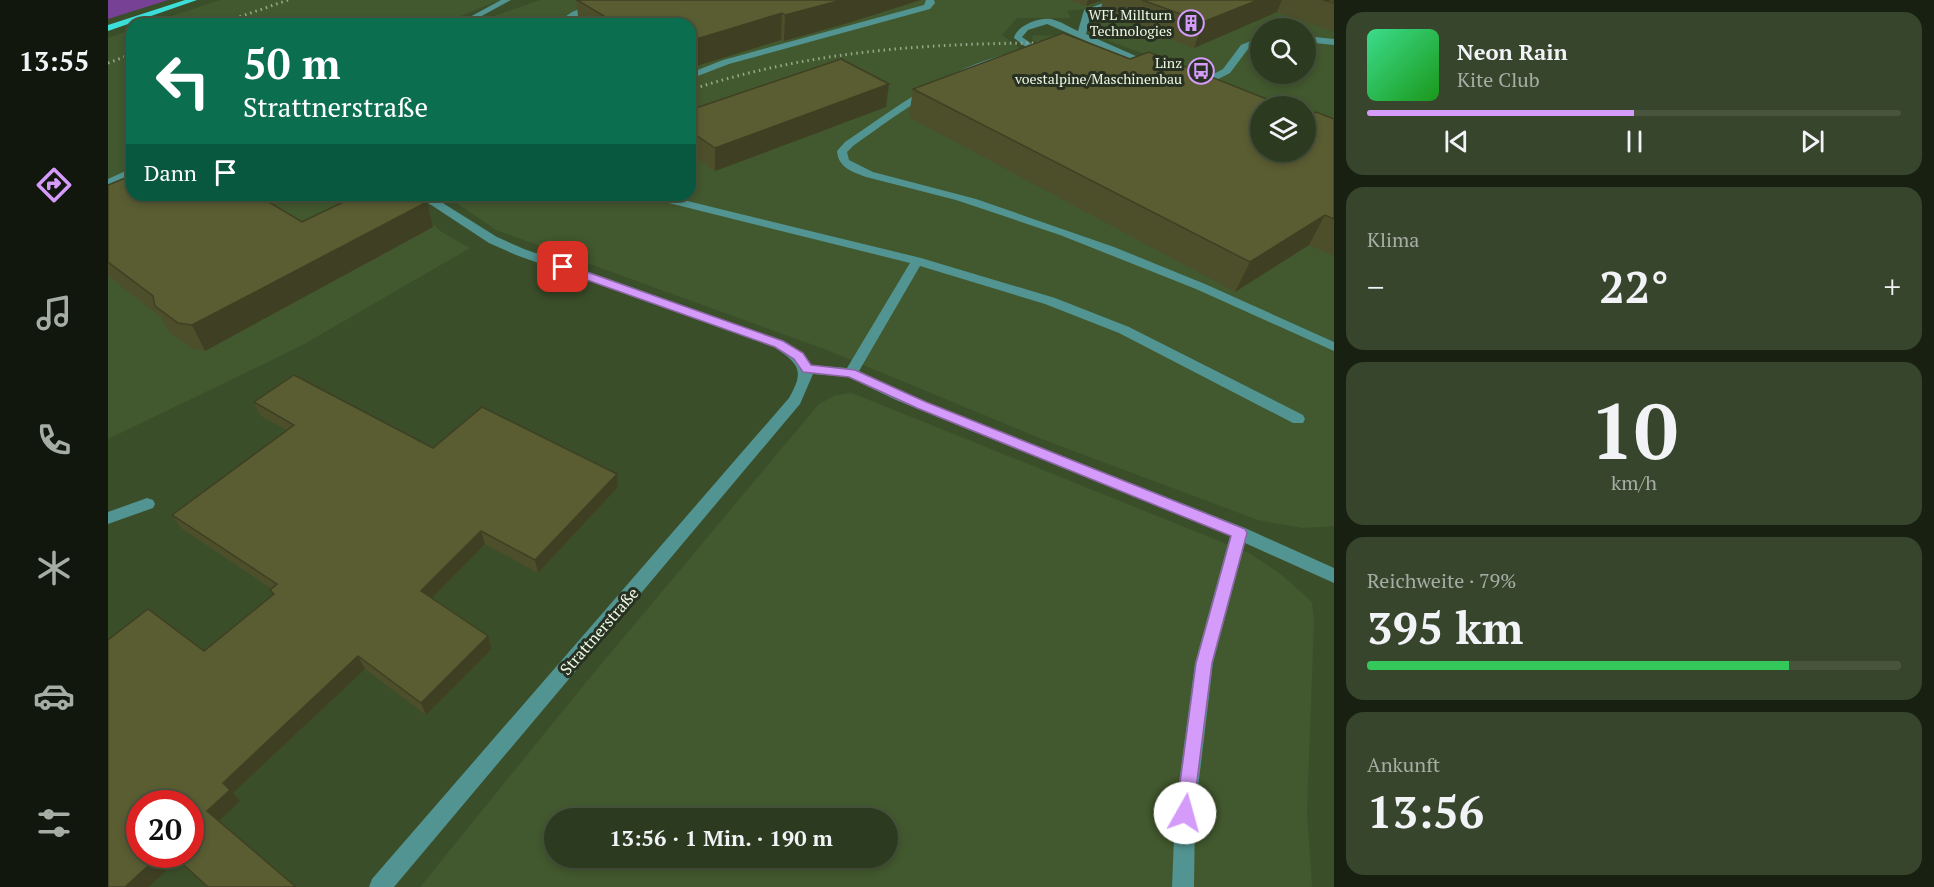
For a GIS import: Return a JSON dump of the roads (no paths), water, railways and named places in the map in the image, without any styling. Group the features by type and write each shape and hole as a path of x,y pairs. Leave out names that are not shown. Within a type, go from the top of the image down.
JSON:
{"main road":[{"path":"138,18 193,0"},
{"path":"108,28 126,22"}],"street":[{"path":"472,18 507,0"},
{"path":"571,18 608,0"},
{"path":"696,74 726,62 927,7 931,3 930,0"},
{"path":"1081,36 1087,12 1118,0"},
{"path":"1161,69 1048,21 1025,28 1019,33 1018,38 1045,53 991,59 946,78 849,144 842,151 843,159 848,165 872,175 960,196 1059,229 1155,267 1334,347"},
{"path":"1316,40 1334,42"},
{"path":"1210,89 1195,83 1229,71 1244,47 1250,44"},
{"path":"1092,53 1122,54"},
{"path":"108,183 126,174"},
{"path":"431,201 493,240 779,344 798,356 807,369 851,373 922,405 1239,533 1334,576"},
{"path":"673,201 917,261 1050,301 1124,330 1298,419"},
{"path":"851,373 917,261"},
{"name":"Strattnerstraße","path":"380,887 795,401 807,381 807,369"},
{"path":"108,518 147,504"},
{"path":"1183,887 1185,813 1204,663 1239,533"}],"railway":[{"path":"236,18 288,0"},
{"path":"696,88 779,66 868,52 958,45 1049,43"},
{"path":"108,63 126,56"}],"place":[{"name":"WFL Millturn Technologies","path":"1191,23"},
{"name":"Linz voestalpine/Maschinenbau","path":"1201,71"}]}
